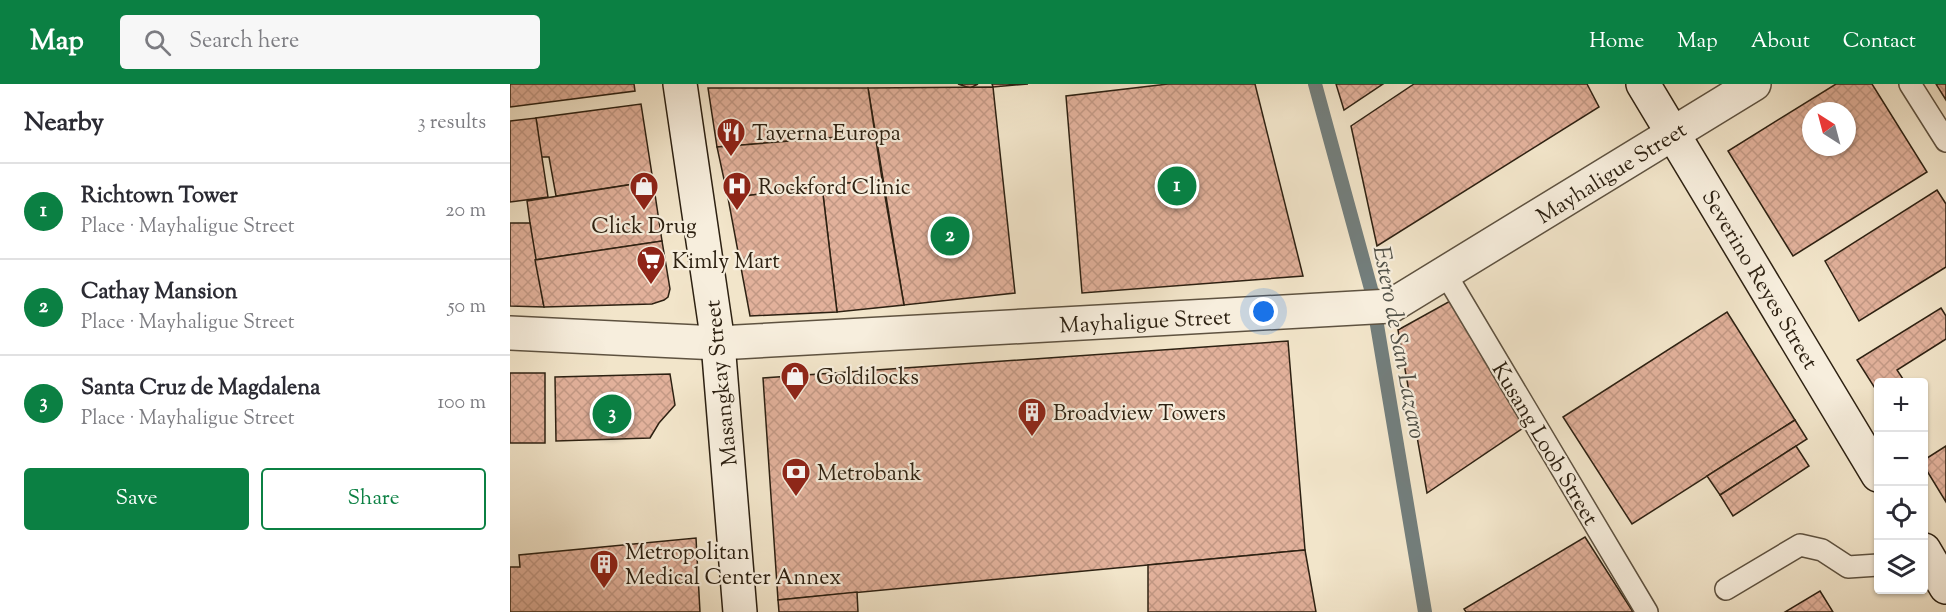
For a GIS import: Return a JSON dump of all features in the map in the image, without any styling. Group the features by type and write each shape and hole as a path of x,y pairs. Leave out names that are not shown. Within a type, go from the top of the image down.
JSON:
{"street":[{"name":"Masangkay Street","path":"680,84 718,343 740,612"},
{"name":"Severino Reyes Street","path":"1643,84 1874,468"},
{"name":"Mayhaligue Street","path":"510,333 718,343 1391,306 1754,84"},
{"path":"1928,558 1946,587"}],"lane":[{"path":"1910,84 1946,141"},
{"name":"Kusang Loob Street","path":"1445,273 1647,612"},
{"path":"1726,589 1800,545 1822,550 1848,567 1874,565"}],"building":[{"path":"510,84 634,84 635,91 510,107"},
{"path":"958,84 978,84 970,88"},
{"path":"992,84 1028,84 993,87"},
{"path":"1168,84 1255,84 1303,276 1082,293 1066,96"},
{"path":"1336,84 1383,84 1344,110"},
{"path":"1414,84 1587,84 1599,107 1377,246 1351,126"},
{"path":"1836,84 1872,84 1927,172 1793,256 1728,151 1802,105 1802,156 1856,156 1856,102 1807,102"},
{"path":"1936,84 1946,84 1946,100"},
{"path":"993,87 1015,293 904,305 868,88"},
{"path":"708,88 868,88 875,134 717,147"},
{"path":"641,104 653,181 556,196 549,157 541,157 536,118"},
{"path":"536,118 548,197 510,202 510,121"},
{"path":"875,134 882,179 728,198 717,147"},
{"path":"882,179 904,305 837,312 822,186"},
{"path":"653,181 662,241 535,260 527,201"},
{"path":"822,186 837,312 750,316 728,198"},
{"path":"1937,190 1946,204 1946,267 1859,321 1825,261"},
{"path":"510,223 530,223 544,307 510,306"},
{"path":"662,241 670,289 668,297 664,300 652,304 544,307 535,260"},
{"path":"1452,300 1526,426 1427,493 1398,330"},
{"path":"1941,308 1946,316 1946,339 1897,370 1902,378 1874,378 1874,387 1857,360"},
{"path":"1727,312 1795,420 1632,524 1563,417"},
{"name":"Broadview Towers","path":"1288,341 1305,550 778,600 763,378"},
{"path":"510,373 545,373 545,443 510,443"},
{"path":"670,374 675,405 659,423 650,438 556,441 555,377"},
{"path":"1795,420 1807,439 1720,495 1707,476"},
{"path":"1796,446 1809,466 1733,516 1720,495"},
{"path":"1946,446 1946,502 1928,473 1928,457"},
{"path":"1585,537 1633,612 1466,612 1464,609"},
{"name":"Metropolitan Medical Center Annex","path":"696,538 700,612 510,612 510,567 520,567 519,555"},
{"path":"1305,550 1316,612 1148,612 1148,565"},
{"path":"1820,591 1833,612 1785,612"},
{"path":"857,592 858,612 779,612 778,600"}],"waterway":[{"name":"Estero de San Lazaro","path":"1315,84 1371,289 1425,612"}],"place":[{"name":"Taverna Europa","path":"731,158"},
{"name":"Richtown Tower","path":"1177,186"},
{"name":"Click Drug","path":"644,212"},
{"name":"Rockford Clinic","path":"737,212"},
{"name":"Cathay Mansion","path":"950,236"},
{"name":"Kimly Mart","path":"651,286"},
{"name":"Goldilocks","path":"795,402"},
{"name":"Santa Cruz de Magdalena","path":"612,414"},
{"name":"Broadview Towers","path":"1032,438"},
{"name":"Metrobank","path":"796,498"},
{"name":"Metropolitan Medical Center Annex","path":"604,590"}]}
